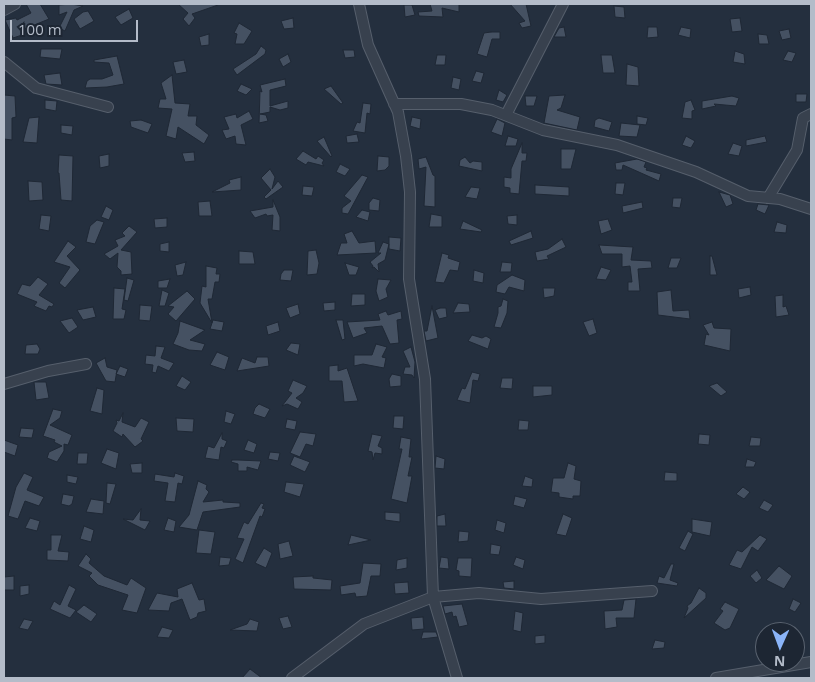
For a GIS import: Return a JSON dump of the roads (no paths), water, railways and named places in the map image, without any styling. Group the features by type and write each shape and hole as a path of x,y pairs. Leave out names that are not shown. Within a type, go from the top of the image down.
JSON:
{"street":[{"path":"4,10 16,4"},
{"path":"359,4 368,45 398,112 406,156 410,192 409,279 425,379 432,597 457,678"},
{"path":"506,115 563,4"},
{"path":"4,62 36,88 108,107"},
{"path":"394,104 461,104 492,110 542,130 610,143 650,156 696,172 748,196 768,198 811,209"},
{"path":"768,198 797,150 804,118 811,114"},
{"path":"4,384 48,371 86,364"},
{"path":"292,678 364,624 432,597 479,593 541,599 652,591"},
{"path":"716,678 811,662"}]}
